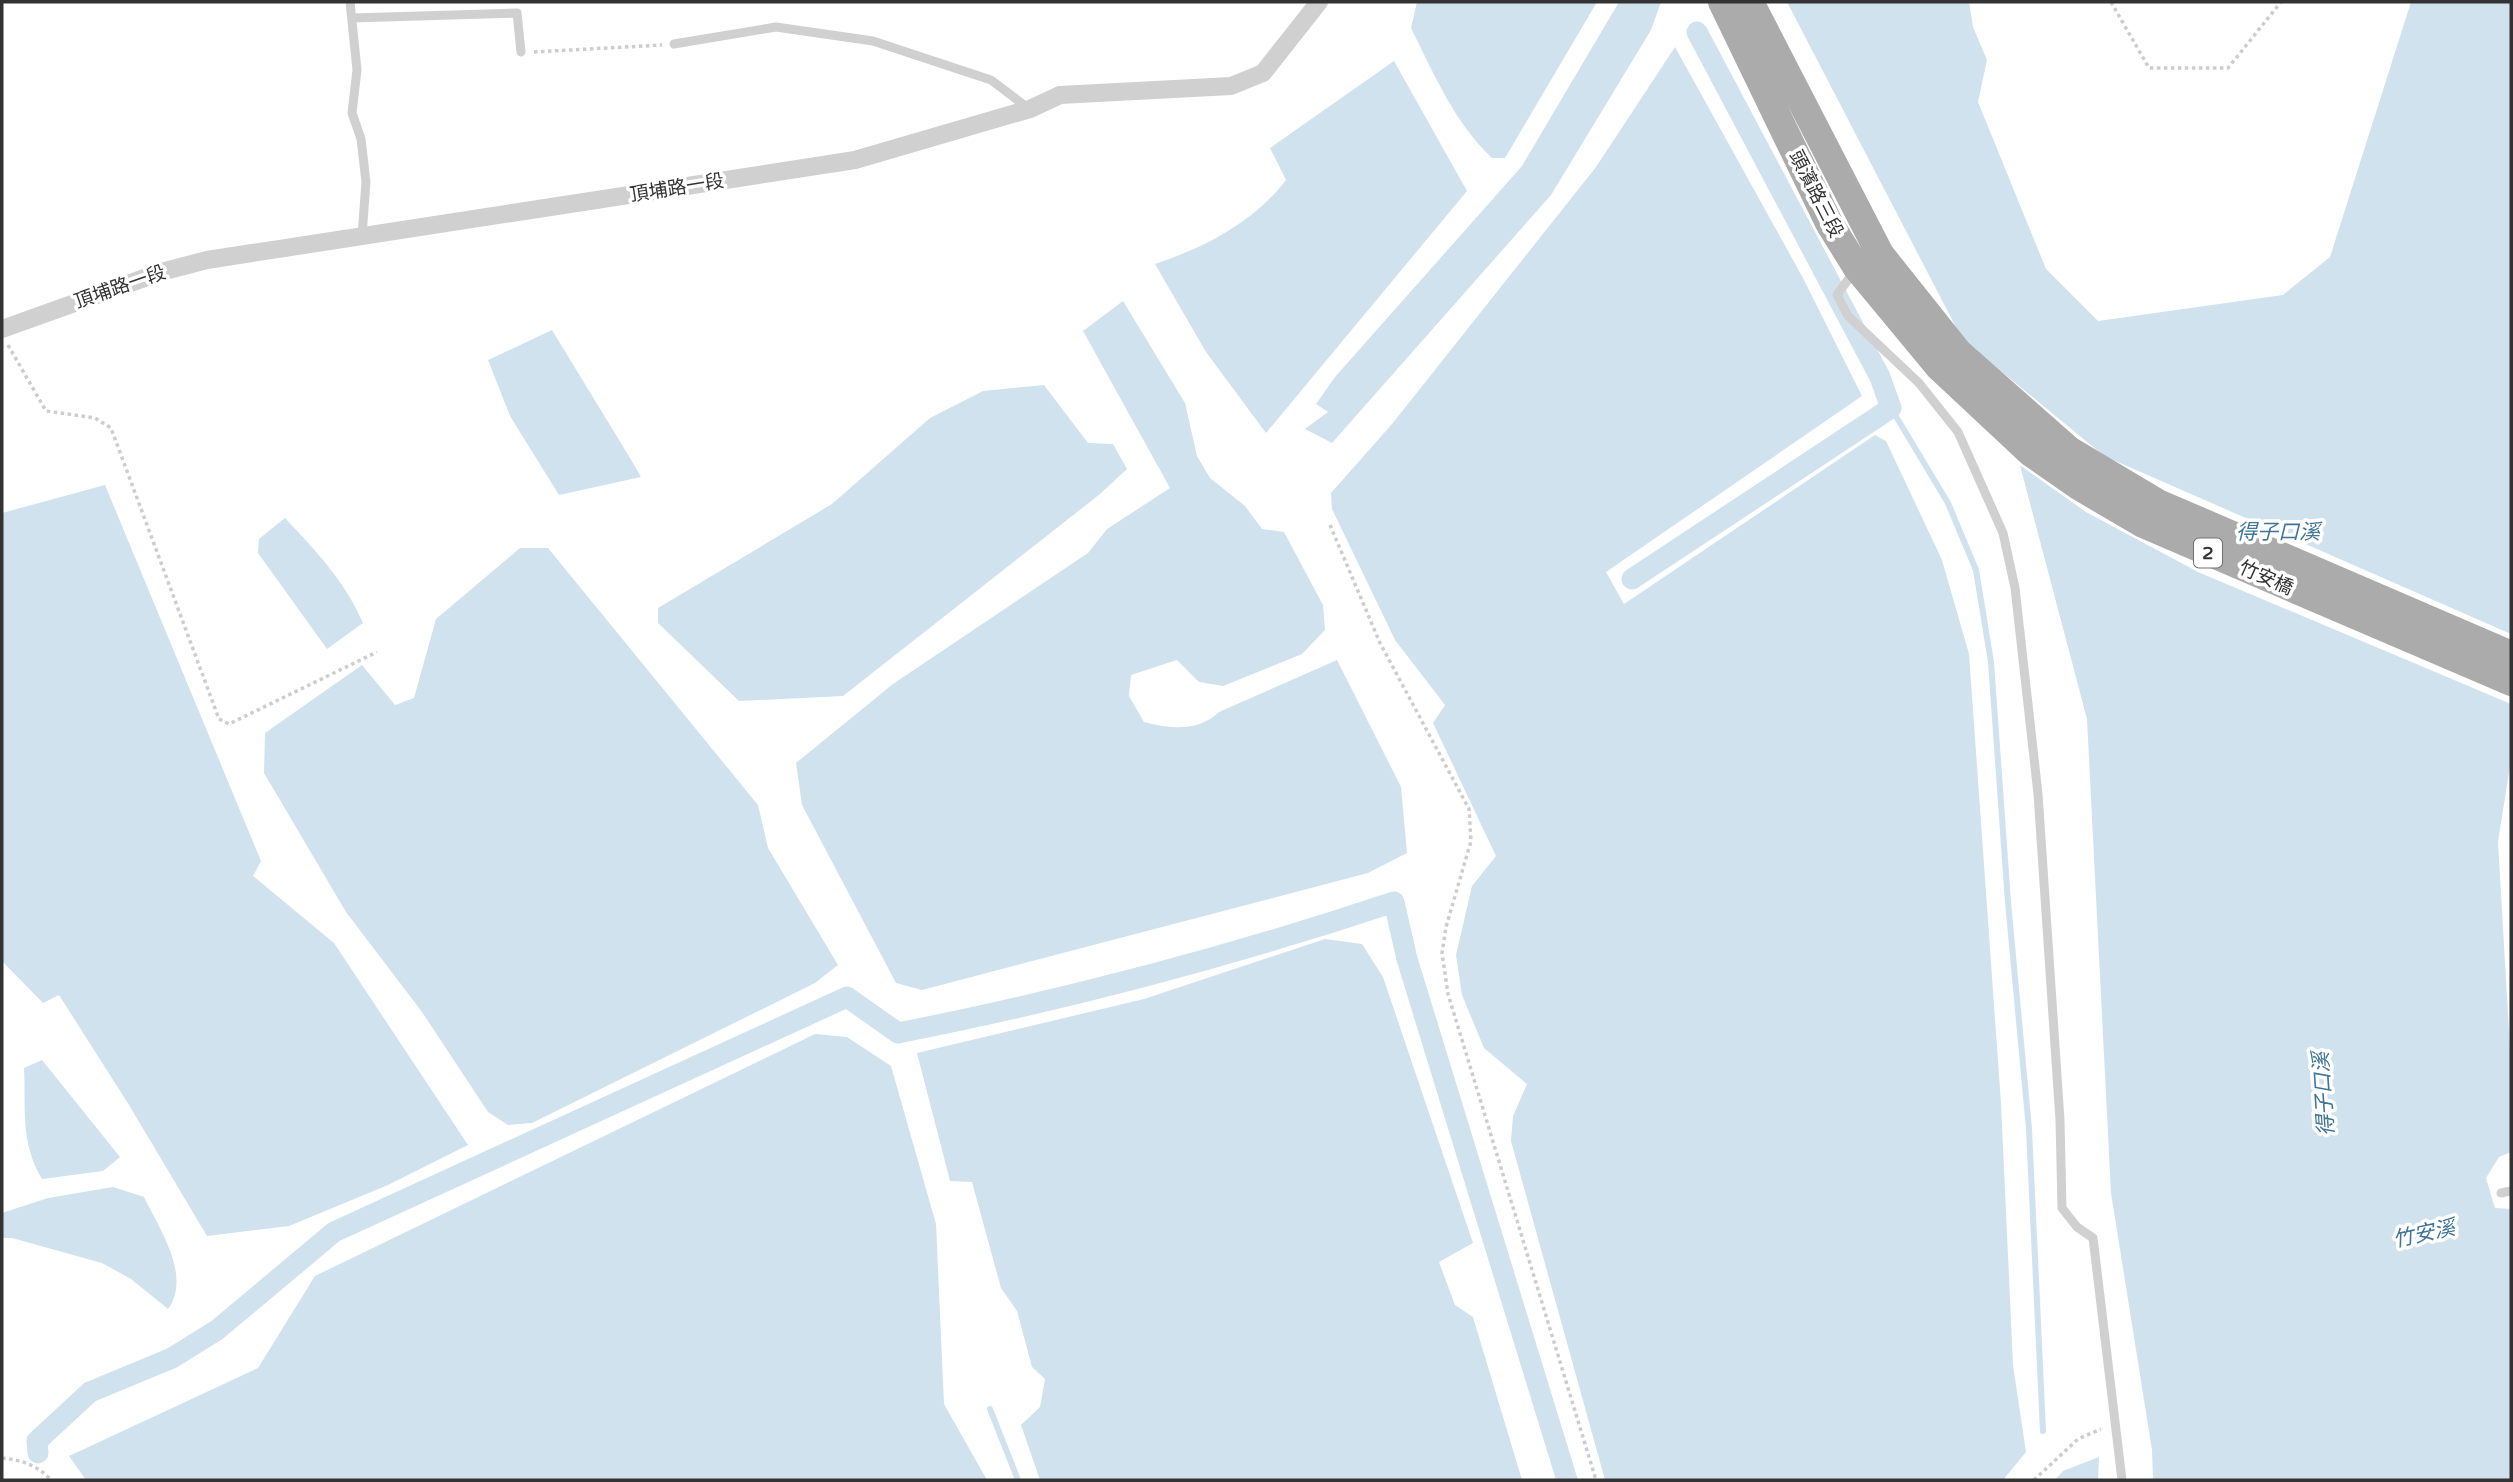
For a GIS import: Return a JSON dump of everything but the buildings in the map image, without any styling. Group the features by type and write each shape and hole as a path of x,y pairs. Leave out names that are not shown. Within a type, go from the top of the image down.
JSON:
{"main road":[{"name":"頭濱路三段","path":"1722,2 1829,223 1868,261 1949,360"},
{"name":"頭濱路三段","path":"1750,2 1868,261"},
{"name":"竹安橋","path":"1949,360 2069,450 2158,503 2511,655"},
{"name":"竹安橋","path":"1949,360 2031,453 2080,487 2143,524 2511,682"}],"street":[{"name":"頂埔路一段","path":"5,336 161,272 207,260 855,160 1030,109 1059,95 1231,86 1263,73 1319,2"}],"lane":[{"path":"349,2 357,70 352,113 361,139 366,182 362,236"},
{"path":"352,18 517,13 521,52"},
{"path":"674,44 776,27 873,41 991,80 1030,109"},
{"path":"1868,261 1837,295 1848,316 1919,383 1958,432 2007,547 2015,588 2038,794 2060,1120 2062,1208 2077,1227 2093,1238 2122,1480"},
{"path":"2501,1193 2511,1191"}],"path":[{"path":"2111,2 2149,68 2228,68 2281,2"},
{"path":"521,52 674,44"},
{"path":"5,336 46,411 95,418 111,428 219,719 229,724 377,652"},
{"path":"1330,525 1380,643 1469,809 1471,841 1446,927 1442,953 1448,994 1596,1480"},
{"path":"2034,1480 2078,1439 2117,1422"},
{"path":"2,1458 22,1460 51,1480"}],"water":[{"path":"1417,2 1597,2 1505,158 1492,158 1456,113 1411,28"},
{"path":"1619,2 1661,2 1651,30 1551,195 1332,443 1305,429 1328,412 1316,404 1335,377 1522,166"},
{"name":"得子口溪","path":"1787,2 1969,2 1973,27 1987,60 1978,102 2046,269 2098,321 2283,295 2330,257 2411,2 2511,2 2511,760 2498,842 2511,1066 2511,1152 2499,1157 2486,1178 2495,1208 2511,1209 2511,1480 2153,1480 2152,1450 2111,1193 2087,719 2012,435"},
{"path":"1675,47 1803,278 1862,396 1606,572 1624,604 1875,435 1886,441 1942,560 1969,654 2001,1103 2013,1365 2026,1452 2003,1480 1605,1480 1511,1141 1513,1116 1527,1084 1484,1048 1462,995 1456,955 1472,886 1496,856 1433,723 1445,705 1395,640 1332,509 1331,493 1392,424 1596,167"},
{"path":"1394,61 1467,191 1266,433 1206,352 1155,264 1210,241 1259,209 1286,180 1270,148"},
{"path":"1123,301 1185,403 1197,456 1210,478 1245,506 1262,529 1284,532 1323,605 1325,630 1302,654 1223,686 1199,682 1177,660 1131,675 1129,696 1144,722 1174,727 1193,726 1337,660 1401,787 1407,853 1368,873 922,990 896,983 802,805 796,763 893,684 1088,553 1107,529 1170,488 1083,331"},
{"path":"552,330 641,477 559,495 510,416 488,360"},
{"path":"1044,385 1088,443 1113,444 1127,469 1100,494 843,696 739,701 658,623 658,608 832,504 930,418 983,391"},
{"path":"105,485 261,861 253,876 334,943 468,1145 388,1185 289,1226 207,1236 59,995 43,1003 2,961 2,513"},
{"path":"285,518 339,580 363,623 327,649 258,553 259,539"},
{"path":"520,548 548,548 758,805 768,848 838,965 815,983 532,1123 508,1125 488,1112 422,1012 346,912 264,773 265,733 362,665 395,705 414,698 436,619"},
{"path":"1325,939 1362,944 1383,977 1473,1243 1439,1262 1455,1305 1473,1317 1522,1480 1040,1480 1021,1425 1040,1407 1045,1379 1032,1367 1017,1311 1001,1288 972,1182 950,1181 917,1053 1144,999"},
{"path":"815,1034 847,1037 891,1066 936,1224 944,1404 987,1480 86,1480 69,1456 258,1368 315,1276"},
{"path":"42,1060 120,1157 103,1171 42,1179 27,1138 24,1068"},
{"path":"113,1187 144,1197 165,1237 175,1267 176,1282 168,1309 131,1279 102,1263 12,1238 2,1238 2,1213 48,1198"},
{"path":"2099,1457 2098,1480 2055,1480 2063,1471"}],"pier":[{"path":"1955,333 2104,456 2511,634 2511,704 2198,572 2086,512 2014,461 2009,437"}],"waterway":[{"path":"1632,579 1891,408 1880,377 1697,32"},
{"path":"1891,408 1948,503 1976,570 1991,662 2008,902 2029,1129 2043,1431"},
{"path":"38,1453 37,1441 90,1392 172,1358 217,1330 334,1232 847,997 898,1033 1024,1006 1148,975 1272,941 1394,902 1407,959 1567,1480"},
{"path":"990,1409 1018,1480"}],"water label":[{"name":"竹安溪","path":"2424,1234"}]}
